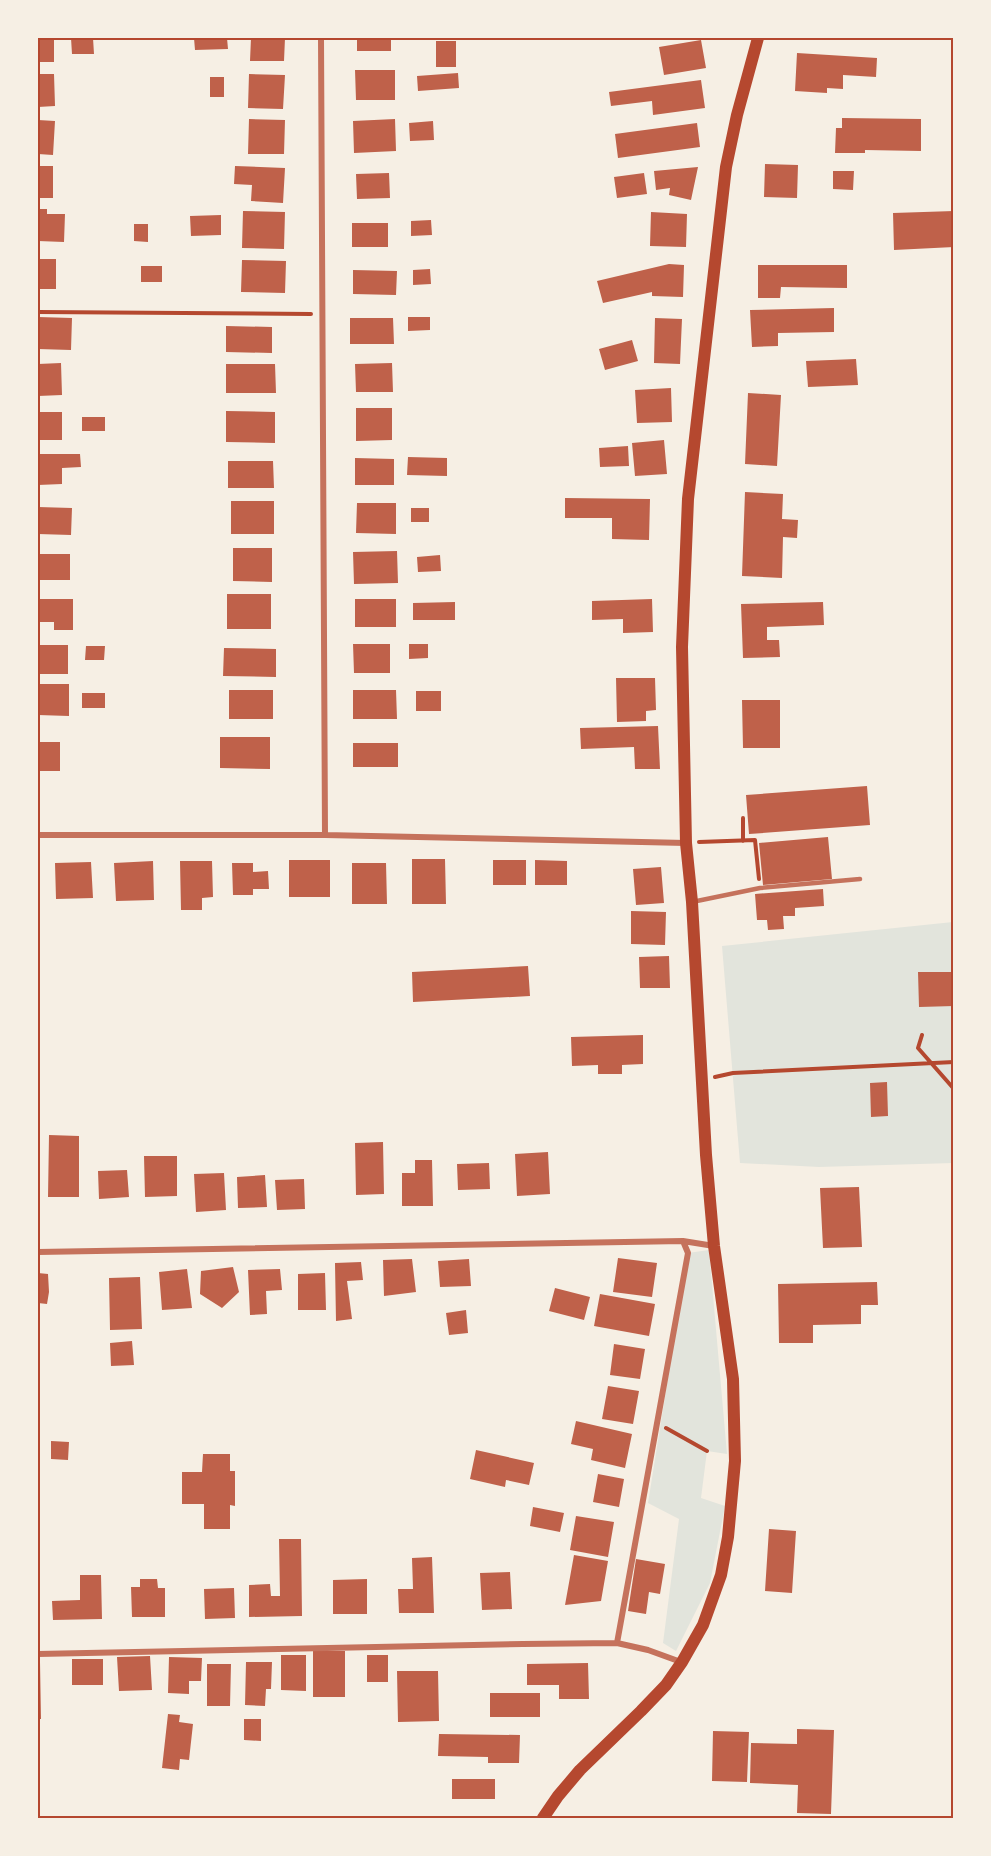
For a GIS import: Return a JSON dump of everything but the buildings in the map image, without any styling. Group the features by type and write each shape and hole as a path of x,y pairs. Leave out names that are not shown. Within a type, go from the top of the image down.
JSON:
{"main road":[{"path":"543,1818 579,1770 641,1711 666,1684 682,1662 703,1625 721,1575 728,1537 735,1461 733,1379 714,1246 706,1155 687,843 682,647 688,499 726,167 737,115 758,38"}],"street":[{"path":"321,38 325,835"},
{"path":"38,835 325,835 687,843"},
{"path":"617,1644 688,1253 683,1241"},
{"path":"38,1252 683,1241 714,1246"},
{"path":"38,1654 617,1644 648,1650 682,1662"}],"lane":[{"path":"692,902 760,888 860,879"}],"path":[{"path":"38,312 321,314"},
{"path":"742,818 743,841"},
{"path":"687,843 755,840 760,888"},
{"path":"922,1035 918,1048 954,1089"},
{"path":"733,1073 954,1062"},
{"path":"657,1423 707,1451"}],"shaded area":[{"path":"953,922 953,1163 819,1167 740,1163 722,946"},
{"path":"709,1250 727,1454 707,1451 701,1498 725,1506 710,1583 676,1651 663,1643 679,1519 648,1503 688,1253"}]}
